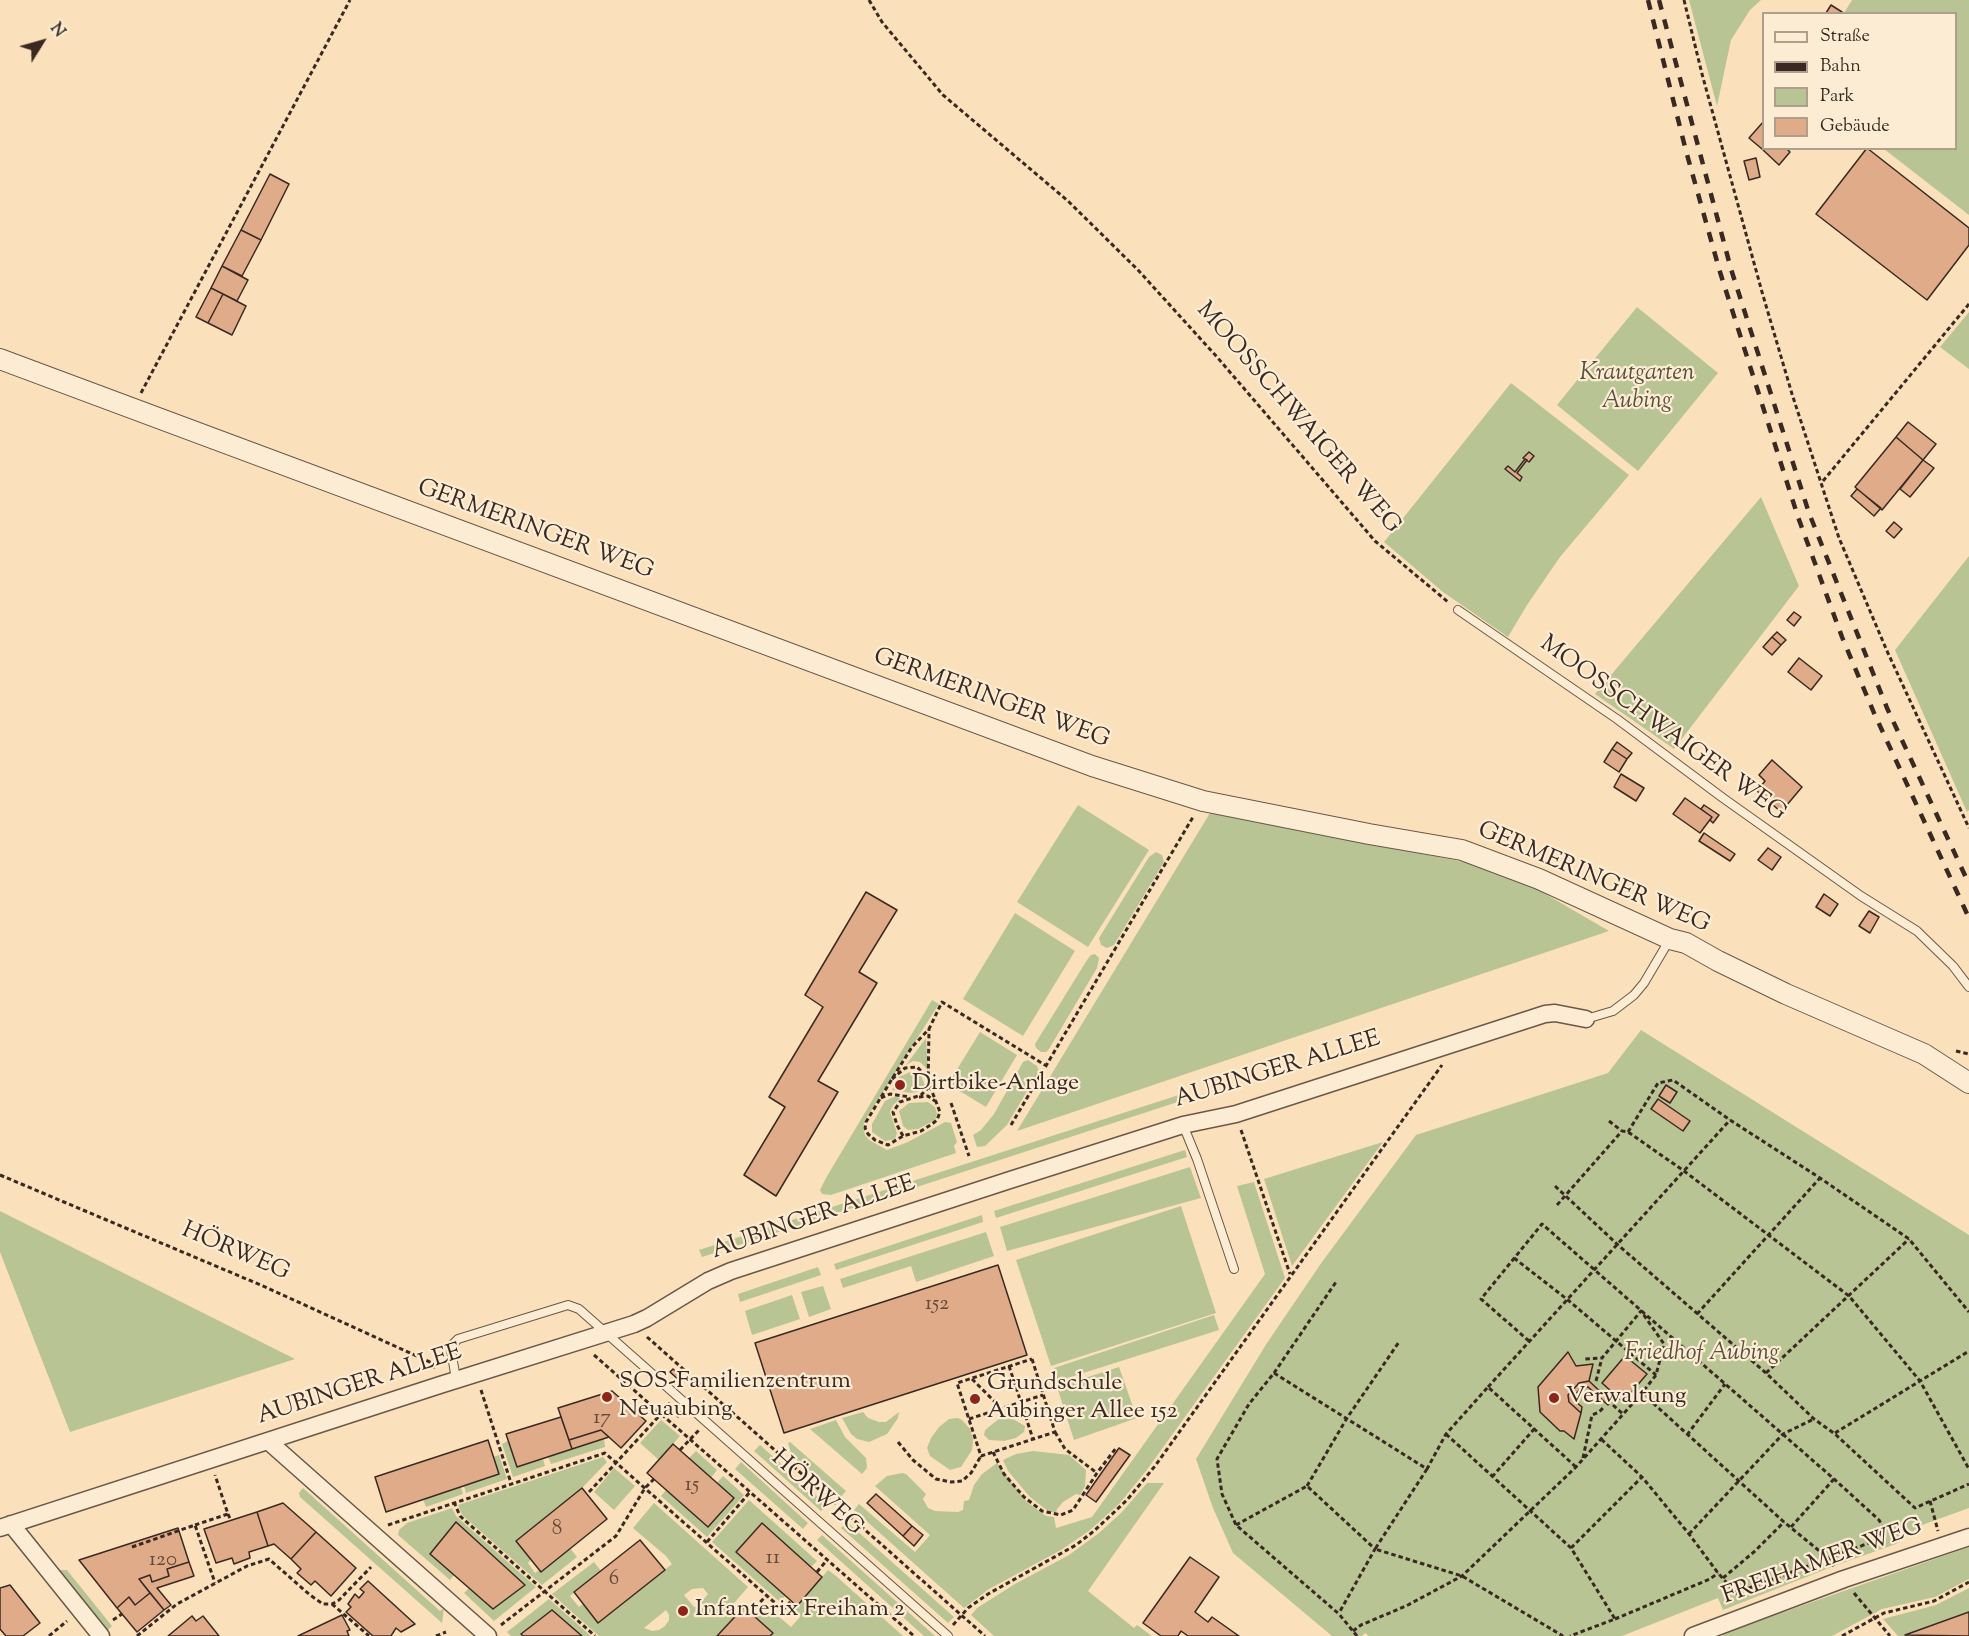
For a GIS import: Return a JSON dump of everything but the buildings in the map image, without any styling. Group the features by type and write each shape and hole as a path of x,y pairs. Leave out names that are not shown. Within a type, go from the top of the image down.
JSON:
{"street":[{"name":"GERMERINGER WEG","path":"0,359 1092,766 1203,801 1462,850 1539,879 1670,939 1686,943 1786,994 1924,1054 1966,1083"},
{"name":"AUBINGER ALLEE","path":"5,1526 605,1333 647,1318 708,1281 731,1270 1183,1125 1236,1114 1545,1014 1555,1013 1586,1019"},
{"path":"268,1441 375,1535 493,1632"},
{"path":"5,1526 101,1636"},
{"name":"FREIHAMER WEG","path":"1693,1636 1844,1579 1969,1537"}],"lane":[{"name":"MOOSSCHWAIGER WEG","path":"1458,609 1617,719 1861,896 1917,931 1953,966 1969,987"},
{"path":"1586,1019 1613,1011 1634,995 1644,983 1670,939"},
{"path":"1183,1125 1197,1159 1234,1269"},
{"name":"HÖRWEG","path":"448,1382 451,1350 458,1339 568,1305 579,1309 948,1636"}],"path":[{"path":"133,408 350,0"},
{"name":"MOOSSCHWAIGER WEG","path":"869,0 882,22 944,95 1068,201 1138,270 1217,357 1375,541 1458,609"},
{"path":"1684,0 1762,292 1792,394 1839,538 1882,641 1969,828"},
{"path":"1822,482 1969,304"},
{"path":"1011,1125 1203,801"},
{"path":"892,1079 910,1066 922,1070 940,1112 938,1120 921,1131 903,1136 888,1145 875,1140 868,1134 865,1128 866,1122 880,1098 912,1047 929,1029 942,1002 1045,1065"},
{"path":"903,1136 893,1112 900,1102 926,1092 929,1083 929,1029"},
{"path":"961,1616 988,1594 1076,1545 1118,1508 1155,1466 1458,1041"},
{"path":"1628,1132 1658,1083 1673,1080 1909,1239 1969,1312"},
{"path":"880,1098 890,1094 913,1098 928,1096 938,1105"},
{"path":"951,1103 969,1156"},
{"path":"1236,1114 1290,1275"},
{"path":"1339,1614 1375,1549 1427,1469 1446,1434 1730,1120"},
{"path":"1609,1121 1684,1171 1849,1296 1920,1381 1969,1469"},
{"path":"1557,1205 1622,1131"},
{"name":"HÖRWEG","path":"0,1175 263,1286 432,1363 448,1382"},
{"path":"1696,1314 1820,1178"},
{"path":"1555,1186 1618,1245 1766,1373 1814,1419 1835,1434 1915,1508 1969,1484"},
{"path":"1529,1341 1481,1299 1542,1224 1834,1479 1879,1520 1884,1529 1877,1538 1869,1543 1736,1593 1642,1477 1601,1439"},
{"path":"1766,1373 1909,1239"},
{"path":"1514,1257 1656,1375"},
{"path":"1336,1282 1249,1404 1217,1459 1222,1494 1236,1525 1339,1614 1357,1636"},
{"path":"1596,1381 1602,1358 1641,1311"},
{"path":"1353,1631 1361,1624 1406,1606 1462,1576 1576,1467 1656,1375 1664,1344 1641,1311"},
{"name":"HÖRWEG","path":"642,1333 985,1636"},
{"path":"1236,1525 1307,1486 1347,1418 1400,1342"},
{"name":"HÖRWEG","path":"590,1351 914,1636"},
{"path":"1835,1434 1969,1351"},
{"path":"1584,1359 1602,1358"},
{"path":"981,1456 957,1383 1032,1359 1055,1432 1065,1449 1096,1473"},
{"path":"1009,1366 1033,1439"},
{"path":"1274,1372 1427,1469"},
{"path":"972,1378 1002,1409"},
{"path":"1687,1435 1725,1384"},
{"path":"480,1387 512,1483"},
{"path":"1488,1387 1576,1467"},
{"path":"1642,1393 1784,1522 1828,1558"},
{"path":"969,1419 1043,1395"},
{"path":"1614,1405 1623,1414"},
{"path":"1582,1460 1592,1414 1603,1408"},
{"path":"589,1492 661,1414"},
{"path":"1689,1534 1783,1434 1814,1419"},
{"path":"1492,1477 1534,1428"},
{"path":"898,1442 913,1460 936,1479 951,1482 962,1481 971,1473 981,1456 1055,1432"},
{"path":"1446,1434 1571,1548 1616,1619"},
{"path":"680,1450 690,1439"},
{"path":"993,1452 1004,1474 1024,1497 1042,1511 1061,1515 1073,1510 1096,1473 1116,1448"},
{"path":"375,1535 383,1527 604,1453 783,1610 791,1601"},
{"path":"215,1473 231,1521"},
{"path":"1571,1548 1642,1477"},
{"path":"493,1632 616,1536 645,1488 654,1479"},
{"path":"1791,1527 1834,1479"},
{"path":"1307,1486 1375,1549 1462,1576 1563,1636"},
{"path":"706,1542 750,1492"},
{"path":"1930,1501 1940,1537"},
{"path":"454,1502 460,1516 595,1636"},
{"path":"132,1547 228,1514"},
{"path":"1723,1578 1784,1522"},
{"path":"195,1525 215,1583"},
{"path":"137,1636 177,1604 247,1566 269,1559 323,1604 332,1604 339,1600 371,1567"},
{"path":"817,1572 827,1560"},
{"path":"1570,1636 1710,1579 1718,1573"},
{"path":"1844,1579 1890,1636"},
{"path":"1842,1636 1884,1613 1934,1601 1969,1582"},
{"path":"750,1613 766,1595"},
{"path":"332,1604 368,1634"},
{"path":"49,1636 80,1610"},
{"path":"113,1620 122,1614"},
{"path":"436,1636 446,1632"}],"green space":[{"path":"1689,0 1761,0 1750,10 1731,40 1717,106"},
{"path":"1852,0 1969,0 1969,215 1885,150 1957,150 1957,12 1845,12"},
{"name":"Krautgarten Aubing","path":"1637,307 1718,373 1638,471 1557,405"},
{"path":"1969,312 1969,369 1940,347"},
{"path":"1511,383 1629,475 1560,557 1508,637 1443,592 1384,542"},
{"path":"1761,497 1799,586 1674,749 1595,694"},
{"path":"1969,556 1969,810 1967,812 1895,650"},
{"path":"1078,805 1149,850 1088,947 1017,902"},
{"path":"1210,813 1485,866 1535,888 1609,931 1017,1131"},
{"path":"1156,852 1162,855 1164,862 1114,945 1107,948 1101,945 1099,938 1149,857"},
{"path":"1015,913 1075,951 1023,1036 963,999"},
{"path":"1095,954 1099,958 1097,968 1049,1049 1041,1052 1035,1044 1087,960"},
{"path":"932,1000 939,1004 865,1120 863,1127 869,1140 887,1150 908,1142 945,1122 951,1123 957,1142 954,1146 956,1153 831,1195 822,1194 820,1190 826,1178"},
{"name":"Friedhof Aubing","path":"1641,1030 1969,1235 1969,1508 1922,1525 1896,1544 1723,1610 1718,1598 1622,1636 1369,1636 1365,1633 1362,1636 1332,1636 1233,1553 1213,1508 1196,1459 1267,1343 1322,1262 1416,1135 1608,1073"},
{"path":"980,1032 1017,1055 986,1107 948,1084"},
{"path":"926,1038 928,1070 920,1062 913,1061 906,1065"},
{"path":"1028,1060 1037,1066 1039,1071 1007,1125 985,1146 977,1147 973,1135 981,1130 994,1114 1023,1062"},
{"path":"919,1071 925,1085 923,1088 911,1093 892,1090 899,1077"},
{"path":"1188,1092 1190,1098 702,1257 699,1250"},
{"path":"896,1096 900,1099 893,1105 890,1112 897,1133 895,1139 885,1141 872,1132 872,1124 885,1101"},
{"path":"928,1102 935,1107 937,1114 935,1120 918,1129 908,1130 903,1126 899,1111 909,1103"},
{"path":"1383,1142 1292,1266 1264,1179"},
{"path":"1185,1150 1187,1157 996,1218 994,1211"},
{"path":"1190,1167 1201,1198 1007,1251 1000,1227"},
{"path":"1254,1182 1285,1278 1146,1471 1119,1504 1089,1531 1061,1550 989,1589 964,1608 854,1510 859,1504 915,1552 930,1535 875,1486 887,1476 906,1474 926,1494 923,1499 928,1508 935,1511 958,1512 963,1510 964,1501 969,1500 974,1485 982,1474 997,1463 1027,1502 1046,1516 1054,1517 1056,1528 1092,1517 1265,1274 1237,1186"},
{"path":"1181,1206 1216,1313 1051,1366 1016,1260"},
{"path":"0,1211 295,1359 70,1432 0,1252"},
{"path":"982,1215 983,1222 836,1270 834,1264"},
{"path":"986,1232 994,1256 916,1282 911,1266 843,1288 840,1279"},
{"path":"818,1267 821,1275 740,1302 738,1294"},
{"path":"823,1286 831,1309 809,1317 801,1292"},
{"path":"792,1295 800,1319 752,1335 745,1311"},
{"path":"1214,1315 1219,1330 1058,1381 1054,1368"},
{"path":"1119,1367 1137,1418 1074,1440 1057,1387"},
{"path":"863,1412 868,1418 886,1422 899,1412 898,1418 887,1434 869,1442 857,1439 851,1434 842,1418"},
{"path":"958,1418 970,1429 973,1439 972,1450 961,1467 950,1470 930,1456 927,1448 939,1427 949,1419"},
{"path":"1000,1418 1013,1419 1025,1426 1024,1432 1016,1438 1004,1441 989,1440 984,1435 985,1430"},
{"path":"661,1420 680,1436 659,1460 640,1443"},
{"path":"836,1420 845,1437 866,1458 867,1468 862,1474 810,1429"},
{"path":"604,1439 605,1447 551,1464 548,1457"},
{"path":"508,1441 518,1467 543,1459 545,1466 513,1477 502,1444"},
{"path":"790,1442 846,1491 840,1498 792,1456 788,1443"},
{"path":"760,1445 827,1505 821,1511 754,1451"},
{"path":"696,1451 717,1470 711,1478 689,1458"},
{"path":"1033,1451 1069,1455 1086,1470 1085,1486 1080,1495 1076,1494 1063,1502 1056,1513 1048,1511 1030,1497 1008,1471 1003,1460 1016,1454"},
{"path":"499,1455 507,1479 466,1493 464,1486 498,1474 493,1457"},
{"path":"603,1457 607,1462 582,1488 516,1541 531,1559 528,1563 535,1573 570,1548 577,1557 542,1585 462,1515 458,1505"},
{"path":"741,1462 808,1523 803,1529 735,1469"},
{"path":"614,1468 635,1486 614,1510 594,1492"},
{"path":"723,1476 744,1495 707,1537 661,1496 666,1490 708,1527 734,1498 717,1483"},
{"path":"1147,1483 1164,1483 1088,1591 1134,1628 1137,1625 1152,1636 994,1636 971,1615 977,1608 1015,1584 1069,1555 1099,1533 1122,1512"},
{"path":"461,1487 463,1494 426,1507 423,1499"},
{"path":"303,1488 440,1611 444,1608 442,1623 300,1497 299,1493"},
{"path":"749,1500 817,1561 811,1567 761,1523 736,1552 785,1596 780,1602 712,1542"},
{"path":"654,1503 748,1587 729,1609 736,1616 717,1636 599,1636 552,1594 594,1562 601,1571 570,1596 579,1607 583,1604 598,1623 672,1564 666,1556 633,1528","holes":["703,1588 708,1594 698,1606 694,1607 684,1595 692,1589","666,1610 669,1620 665,1626 652,1631 644,1628"]},
{"path":"452,1508 456,1516 536,1587 494,1621 464,1593 469,1588 493,1609 525,1584 457,1523 430,1554 454,1575 450,1580 398,1535 399,1530 407,1523"},
{"path":"847,1522 954,1617 948,1623 841,1528"},
{"path":"822,1535 935,1636 924,1636 817,1540"},
{"path":"1969,1547 1969,1579 1935,1597 1882,1609 1832,1636 1723,1636 1721,1634"},
{"path":"60,1570 67,1570 112,1626 107,1631 63,1577"},
{"path":"828,1570 903,1636 770,1636 773,1633 755,1616 765,1605 791,1627 800,1617 793,1611"},
{"path":"1969,1588 1969,1612 1906,1636 1898,1636 1883,1619 1936,1605"},
{"path":"549,1599 591,1636 511,1636 507,1632"}],"railway":[{"path":"1648,0 1686,151 1720,272 1798,517 1842,637 1874,713 1969,918"},
{"path":"1659,0 1731,269 1809,513 1887,708 1969,884"}],"place":[{"name":"Dirtbike-Anlage","path":"900,1085"},
{"name":"SOS-Familienzentrum Neuaubing","path":"607,1397"},
{"name":"Verwaltung","path":"1554,1398"},
{"name":"Grundschule Aubinger Allee 152","path":"975,1399"},
{"name":"Infanterix Freiham 2","path":"683,1611"}]}
